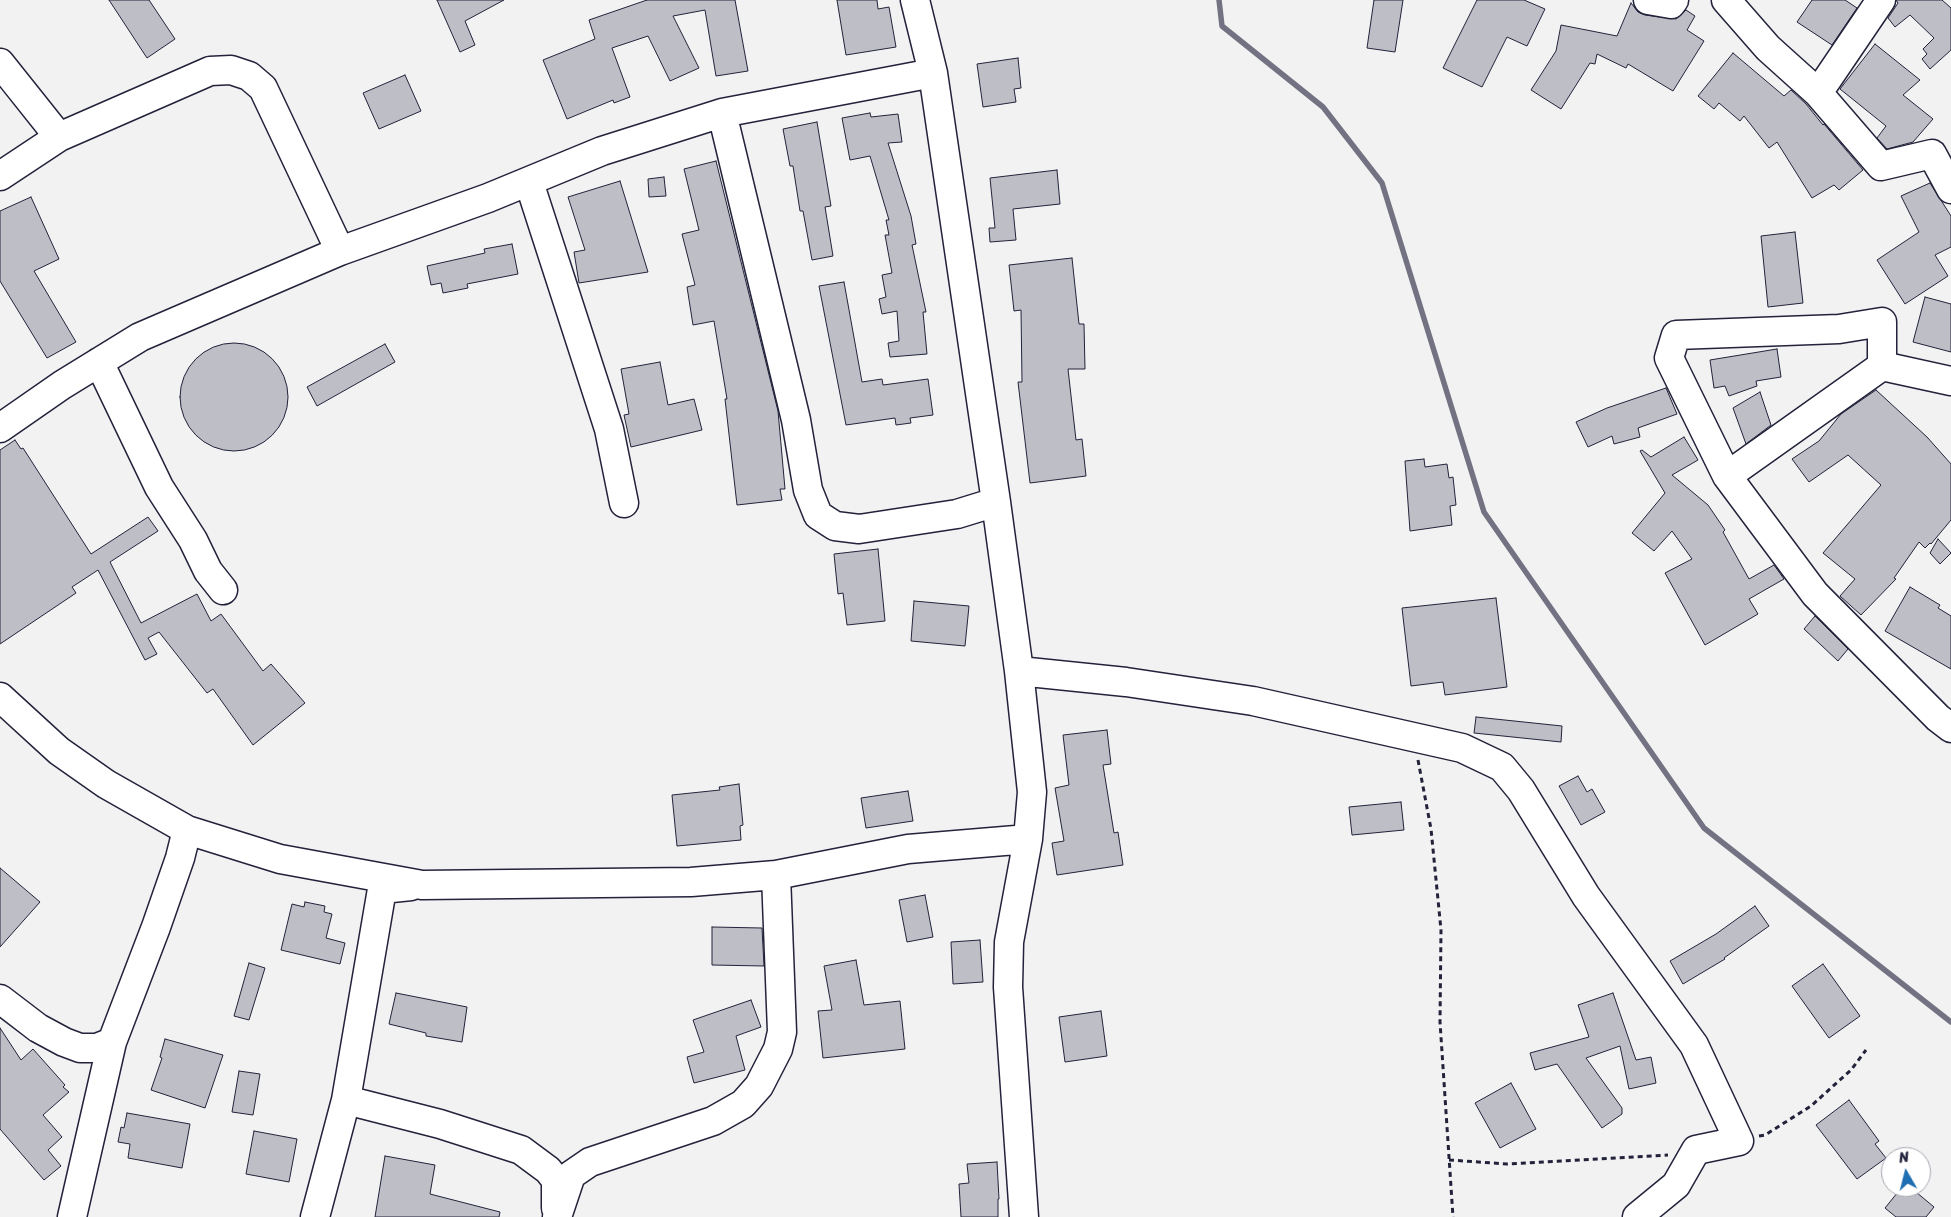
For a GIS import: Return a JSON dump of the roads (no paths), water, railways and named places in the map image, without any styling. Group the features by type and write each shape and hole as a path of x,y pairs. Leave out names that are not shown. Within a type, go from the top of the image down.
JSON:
{"street":[{"path":"915,0 933,72 996,502 1019,671 1032,792 1028,839 1009,942 1008,987 1024,1217"},
{"path":"1648,0 1671,4 1674,0"},
{"path":"1726,0 1768,48 1818,92 1881,166 1932,154 1951,189"},
{"path":"1818,92 1881,0"},
{"path":"0,63 59,137"},
{"path":"0,176 59,137 210,71 231,70 249,76 263,88 340,251"},
{"path":"0,428 140,337 340,251 488,198 602,151 722,113 933,72"},
{"path":"722,113 796,420 808,490 818,515 835,526 859,528 957,514 996,502"},
{"path":"529,182 608,429 624,503"},
{"path":"1882,366 1882,322 1839,329 1676,335 1669,358 1727,476 1815,594 1938,718 1951,728"},
{"path":"99,362 159,487 193,540 208,571 223,590"},
{"path":"1727,476 1882,366 1951,381"},
{"path":"1019,671 1126,682 1253,700 1462,748 1502,767 1521,790 1586,896 1694,1045 1739,1141 1696,1150 1676,1185 1637,1217"},
{"path":"0,697 59,751 106,784 187,830 280,859 371,881 422,885 691,882 776,875 908,849 1028,839"},
{"path":"72,1217 112,1042 156,927 180,858 187,830"},
{"path":"556,1217 560,1201 571,1175 590,1162 713,1121 743,1104 759,1086 778,1049 782,1032 776,875"},
{"path":"315,1217 346,1100 371,881"},
{"path":"0,999 38,1028 64,1042 80,1048 97,1048 112,1042"},
{"path":"346,1100 440,1124 521,1150 548,1170 556,1180 556,1217"}],"waterway":[{"path":"1219,0 1222,26 1323,107 1382,183 1484,512 1704,828 1951,1022"}]}
